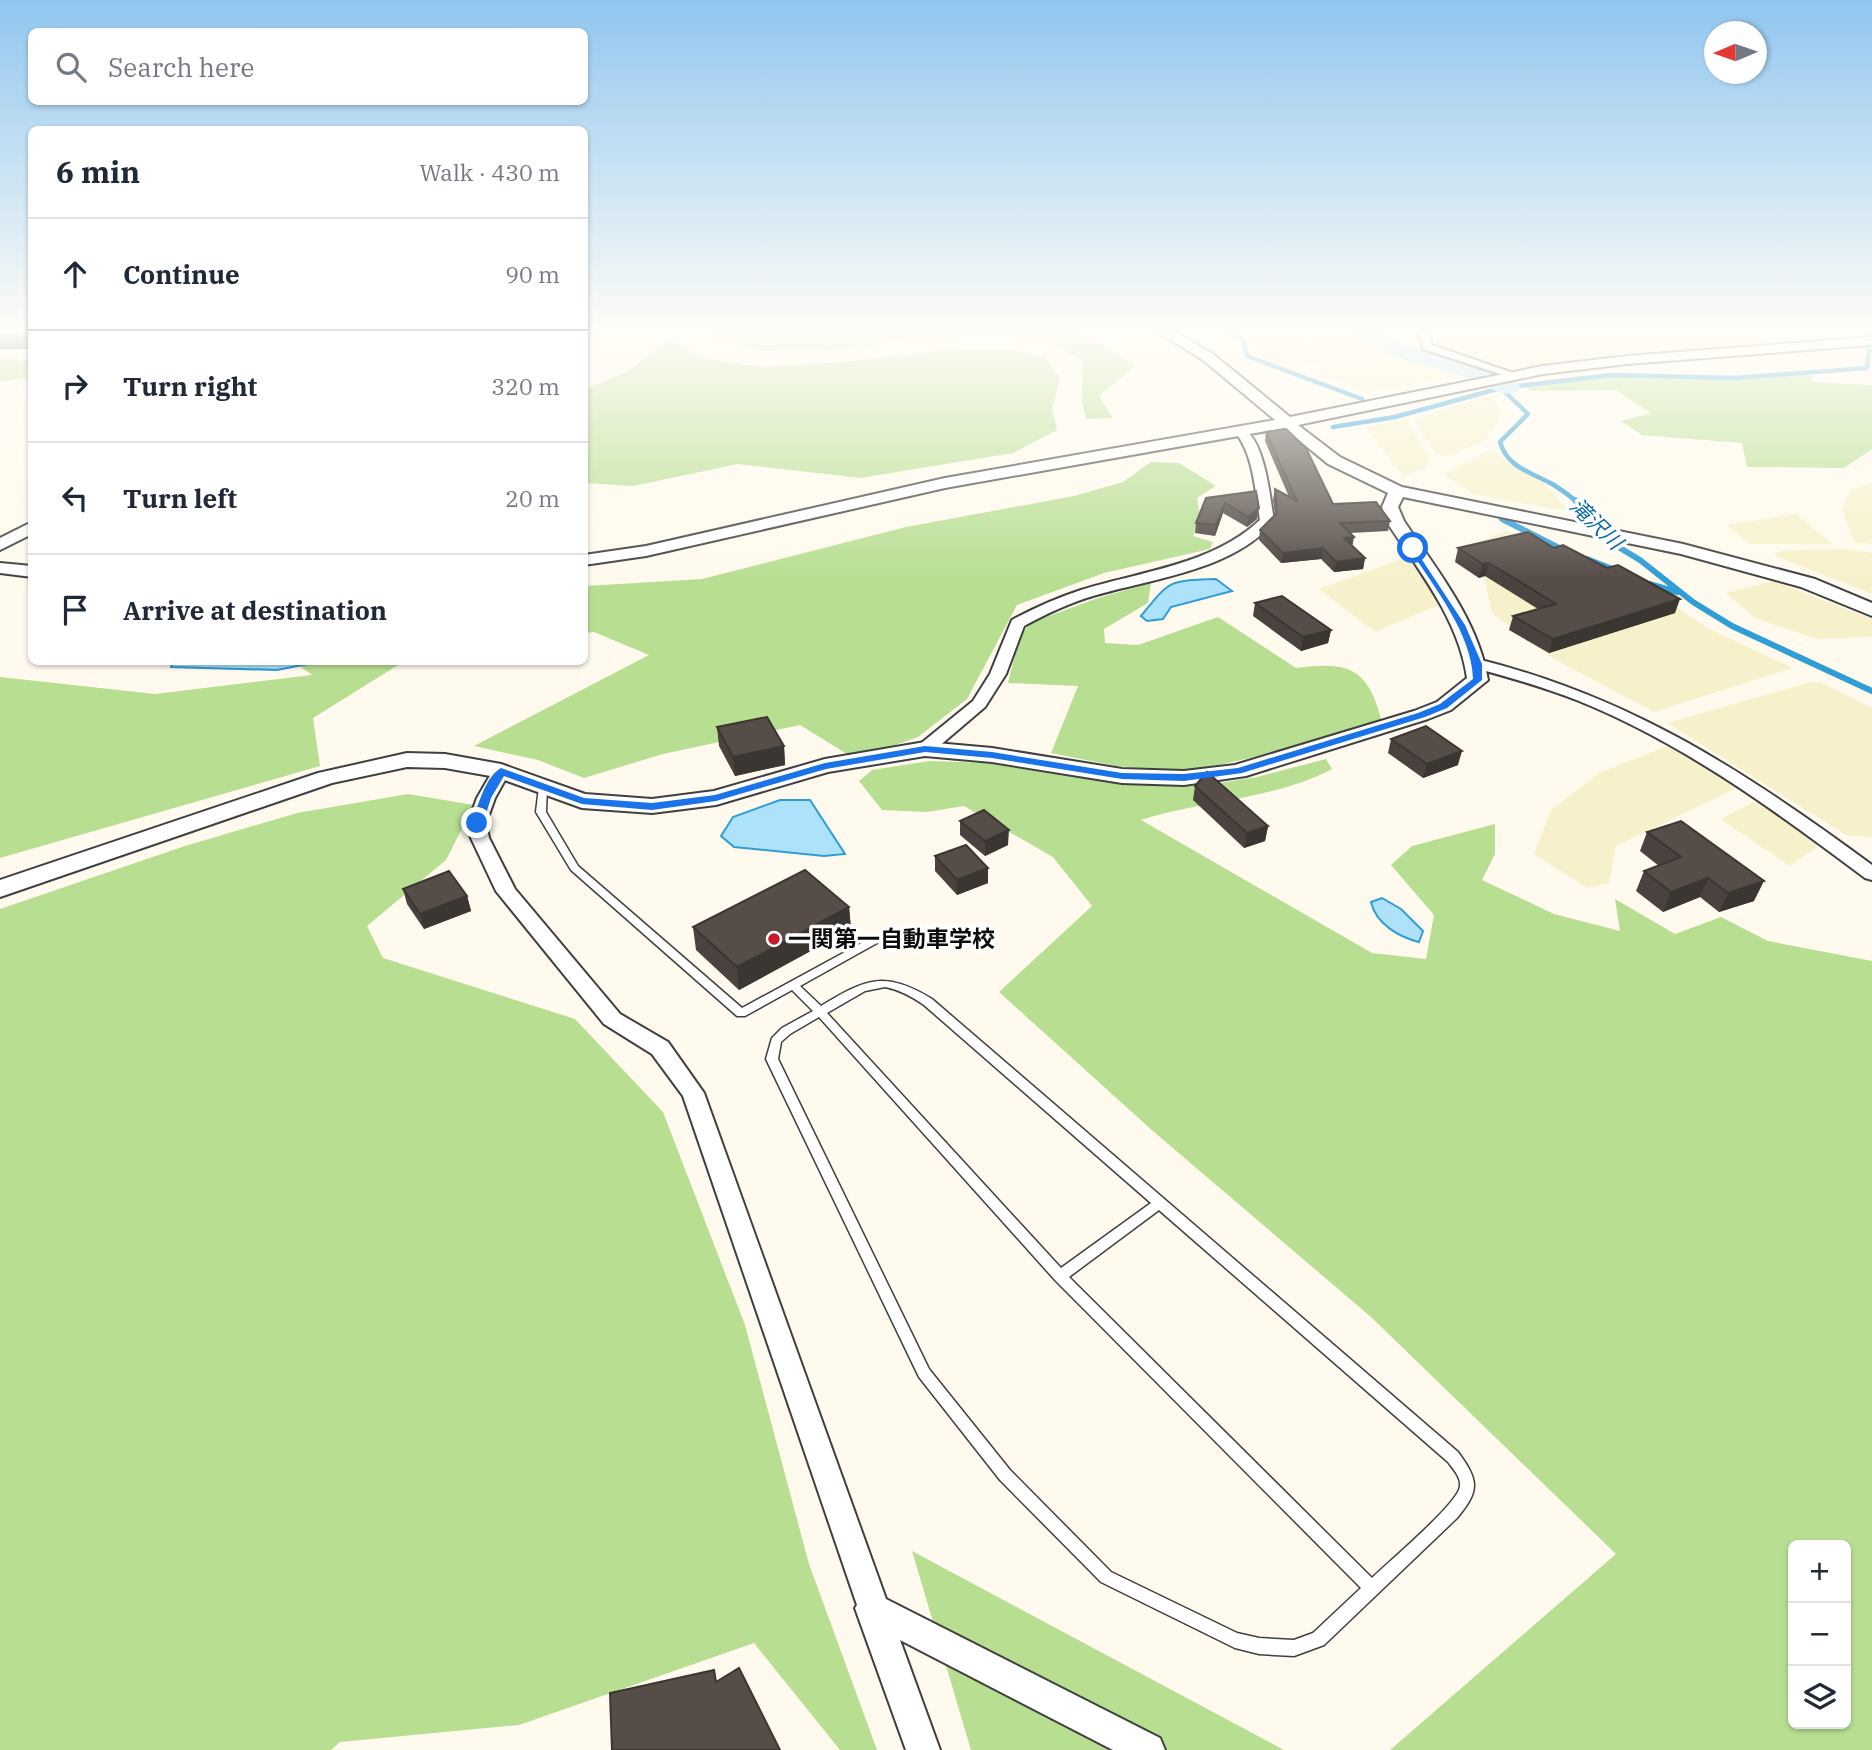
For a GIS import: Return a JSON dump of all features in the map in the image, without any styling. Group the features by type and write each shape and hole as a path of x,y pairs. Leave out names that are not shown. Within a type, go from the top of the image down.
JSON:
{"street":[{"path":"1277,414 1327,456 1397,491 1683,549 1808,583 1872,610"},
{"path":"588,559 646,551 945,483 1332,414"},
{"path":"925,749 979,704 998,674 1017,623 1050,606 1213,555 1246,541 1260,530 1267,521 1265,506 1249,440 1241,432"},
{"path":"0,889 326,778 366,767 426,760 501,771 582,801 652,806 716,798 825,766 925,749 992,755 1122,776 1184,778 1238,771 1444,706 1478,680 1477,664 1461,625 1395,521 1390,507 1397,491"},
{"path":"0,545 28,529"},
{"path":"0,568 28,572"},
{"path":"1477,664 1506,670 1593,700 1648,726 1751,785 1872,874"},
{"path":"501,771 486,798 477,823 480,838 506,891 612,1018 660,1048 693,1093 871,1608 923,1750"},
{"path":"871,1608 1148,1750"}],"lane":[{"path":"543,786 541,812 574,868 741,1013 873,941"},
{"path":"880,982 909,989 928,1002 1452,1457 1465,1474 1469,1486 1466,1495 1452,1513 1318,1639 1294,1648 1259,1646 1235,1640 1106,1577 1005,1475 925,1373 772,1059 776,1041 786,1031 820,1012 863,986 880,982"},
{"path":"793,985 1060,1276 1372,1589"},
{"path":"1060,1276 1158,1204"}],"shaded area":[{"path":"1433,414 1500,414 1497,425 1485,441 1444,457 1435,453 1414,420"},
{"path":"1406,419 1430,459 1425,468 1404,477 1365,427"},
{"path":"1490,450 1547,486 1568,511 1476,495 1443,475"},
{"path":"1872,484 1872,544 1854,542 1842,509 1851,489"},
{"path":"1796,514 1833,544 1750,544 1727,525"},
{"path":"1506,531 1649,588 1707,628 1793,668 1654,712 1554,659 1492,613 1476,542"},
{"path":"1845,549 1872,553 1872,594 1773,555 1783,550"},
{"path":"1407,557 1441,604 1375,632 1319,589"},
{"path":"1773,581 1872,619 1872,637 1817,639 1756,619 1726,593"},
{"path":"1811,682 1820,682 1872,708 1872,837 1846,835 1667,723"},
{"path":"1670,745 1737,788 1616,846 1609,883 1587,888 1534,854 1551,810 1599,773"},
{"path":"1754,802 1768,805 1821,844 1790,866 1720,819"}],"green space":[{"path":"588,414 1053,414 1057,430 1013,453 860,478 738,464 633,486 588,483"},
{"path":"1085,414 1110,414 1113,418 1086,419"},
{"path":"1648,414 1872,414 1872,449 1844,468 1747,467 1742,443 1642,435 1621,421"},
{"path":"1151,462 1179,463 1216,486 1197,498 1200,515 1193,536 1213,542 1210,549 1104,573 1017,605 967,699 918,737 878,751 847,754 800,725 663,754 584,778 538,760 474,746 649,655 594,632 588,633 588,586 702,579 906,527 1074,496 1123,482"},
{"path":"1151,583 1148,603 1104,629 1105,643 1138,645 1218,617 1296,668 1330,666 1354,672 1370,690 1382,722 1286,750 1187,772 1116,766 1051,753 1078,686 1008,683 1019,638 1030,623 1098,598"},
{"path":"298,665 398,665 313,718 320,766 0,858 0,677 155,694 312,675"},
{"path":"1326,759 1332,769 1286,787 1141,820 1372,953 1426,959 1434,915 1391,865 1412,846 1495,824 1495,854 1482,880 1554,914 1620,931 1615,899 1675,934 1721,917 1768,941 1872,961 1872,1750 1390,1750 1616,1554 1371,1317 1154,1132 999,992 1092,906 1053,857 964,806 927,812 882,810 859,781 872,770 929,761 989,763 1161,785 1213,784 1257,777"},
{"path":"408,794 474,805 446,860 367,926 383,958 575,1019 663,1112 745,1325 809,1564 877,1750 840,1750 754,1643 519,1725 340,1742 331,1750 0,1750 0,909 185,846 297,813"},
{"path":"912,1551 1284,1750 971,1750"}],"water":[{"path":"1216,579 1232,591 1171,607 1163,619 1147,621 1141,616 1172,584 1188,580"},
{"path":"172,665 303,665 277,670 171,667"},
{"path":"780,800 810,800 845,854 824,856 734,847 721,836 733,817"},
{"path":"1382,898 1401,909 1423,931 1419,942 1396,933 1383,923 1371,902"}],"building":[{"path":"1286,429 1306,448 1333,504 1376,502 1390,521 1340,523 1354,537 1344,538 1365,558 1336,562 1323,548 1283,553 1260,530 1277,513 1275,489 1297,501 1266,432"},
{"path":"1256,491 1259,508 1248,517 1225,503 1216,525 1196,523 1206,498"},
{"path":"1528,532 1554,548 1563,545 1607,568 1618,565 1680,599 1553,639 1513,616 1556,604 1489,563 1483,564 1458,548"},
{"path":"1282,596 1331,630 1303,637 1255,603"},
{"path":"767,717 784,746 733,757 717,727"},
{"path":"1426,726 1462,751 1427,764 1391,739"},
{"path":"1207,772 1268,826 1247,833 1195,786"},
{"path":"984,810 1009,830 985,841 960,821"},
{"path":"1681,821 1764,881 1728,893 1708,878 1671,892 1644,871 1681,857 1647,832"},
{"path":"966,845 988,868 957,880 935,856"},
{"path":"805,870 849,907 737,967 693,927"},
{"path":"449,871 467,896 420,914 403,889"},
{"path":"739,1668 780,1750 612,1750 610,1693 714,1670 716,1682"}],"waterway":[{"path":"1333,427 1407,414"},
{"name":"滝沢川","path":"1528,414 1500,442 1503,451 1515,464 1554,485 1576,501"},
{"name":"滝沢川","path":"1576,501 1610,542 1640,560 1693,602 1732,626 1872,691"},
{"path":"1502,519 1565,551"},
{"path":"1587,559 1617,571"},
{"path":"1649,584 1677,592"}],"place":[{"name":"一関第一自動車学校","path":"774,939"}],"route":[{"path":"477,823 486,798 501,771 582,801 652,806 716,798 825,766 925,749 992,755 1122,776 1184,778 1238,771 1275,761 1444,706 1478,680 1477,664 1461,625 1413,548"}]}
